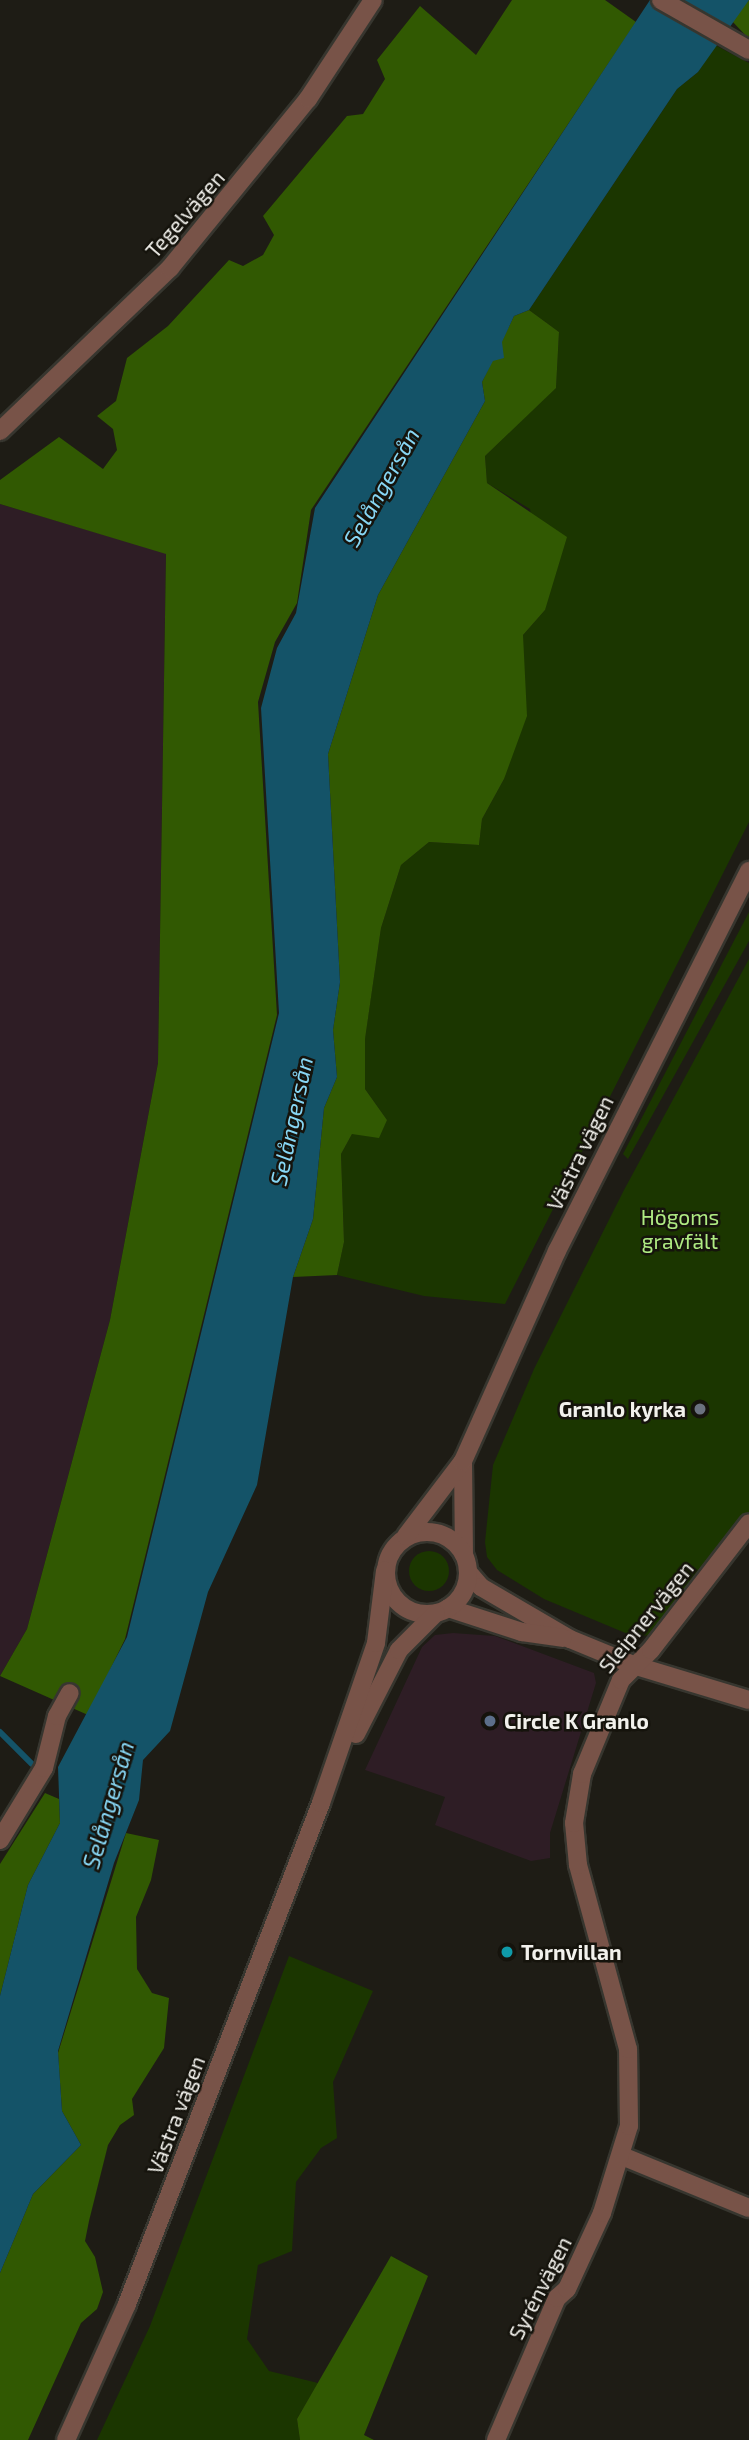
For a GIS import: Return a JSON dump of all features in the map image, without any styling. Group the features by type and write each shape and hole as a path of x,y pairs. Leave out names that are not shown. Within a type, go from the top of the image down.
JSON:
{"street":[{"name":"Tegelvägen","path":"0,431 170,268 308,99 373,0"},
{"path":"661,0 745,48"},
{"name":"Västra vägen","path":"406,1536 463,1461 557,1251 749,871"},
{"name":"Västra vägen","path":"463,1461 466,1564"},
{"name":"Sleipnervägen","path":"622,2157 631,2095 628,2049 587,1909 574,1823 590,1752 614,1691 634,1665 651,1650 749,1523"},
{"path":"570,1639 522,1632 442,1611 403,1607 390,1592 385,1571 391,1552 406,1536 434,1532 454,1542 481,1587 570,1639 634,1665 749,1700"},
{"path":"442,1611 464,1591 466,1564"},
{"name":"Västra vägen","path":"66,2440 127,2304 321,1803 376,1643 385,1571"},
{"name":"Västra vägen","path":"321,1803 399,1650 442,1611"},
{"path":"0,1840 44,1768 57,1716 70,1693"},
{"path":"622,2157 749,2208"},
{"name":"Syrénvägen","path":"496,2440 557,2298 567,2289 589,2244 622,2157"}],"shaded area":[{"path":"0,504 166,553 158,1063 110,1320 27,1629 0,1676"},
{"path":"453,1633 495,1636 594,1673 596,1683 550,1833 550,1858 531,1861 435,1825 445,1797 365,1770 422,1647 435,1635"}],"green space":[{"path":"512,0 605,0 636,22 311,510 297,603 275,642 258,702 277,1015 125,1639 88,1715 0,1676 27,1629 110,1320 158,1063 166,554 0,504 0,480 59,437 103,469 117,450 113,429 97,416 116,401 127,358 168,326 229,260 243,266 263,255 274,235 263,216 347,116 363,114 385,79 377,60 420,6 476,55"},
{"path":"749,0 749,39 731,20"},
{"path":"715,45 749,63 749,822 505,1304 424,1296 337,1275 344,1242 341,1154 352,1134 387,1120 365,1089 365,1038 381,928 401,865 429,842 479,845 482,819 504,779 523,635 545,610 530,509 487,483 485,456 556,387 559,332 529,310 677,89 698,72"},
{"path":"529,310 559,332 556,388 485,456 487,483 567,537 545,610 523,635 527,716 504,779 482,819 479,845 429,842 401,865 381,928 365,1039 365,1089 387,1120 379,1138 352,1134 341,1154 344,1242 337,1275 293,1277 313,1219 324,1108 337,1077 333,1030 340,982 328,754 378,595 485,401 482,382 514,316"},
{"path":"749,912 749,941 628,1159 623,1154"},
{"name":"Högoms gravfält","path":"749,959 749,1512 656,1634 635,1637 544,1599 497,1570 487,1557 485,1542 493,1465 534,1369 624,1190"},
{"path":"429,1551 443,1557 449,1571 443,1585 429,1591 415,1585 409,1571 415,1557"},
{"path":"45,1793 59,1799 60,1823 28,1885 0,1996 0,1864"},
{"path":"126,1833 159,1840 151,1880 136,1917 137,1969 152,1993 169,1998 164,2048 132,2099 134,2115 120,2125 108,2145 85,2241 95,2257 103,2292 97,2309 81,2323 28,2440 0,2440 0,2273 33,2194 81,2145 62,2111 58,2053"},
{"path":"289,1956 373,1991 333,2082 337,2138 321,2148 296,2182 292,2251 258,2265 247,2339 269,2371 318,2383 297,2419 300,2440 97,2440 150,2326"},
{"path":"391,2256 428,2276 364,2435 374,2440 300,2440 297,2419"}],"water":[{"name":"Selångersån","path":"650,0 749,0 698,72 677,89 529,310 514,316 502,342 504,358 493,361 482,382 485,401 378,595 328,754 340,982 333,1030 337,1077 324,1108 313,1219 293,1277 257,1485 208,1592 170,1731 143,1760 139,1800 114,1863 58,2051 62,2111 81,2145 33,2194 0,2273 0,1996 28,1885 60,1823 58,1767 127,1637 279,1013 261,708 277,648 296,613 315,508"}],"waterway":[{"path":"0,1732 32,1764"}],"place":[{"name":"Granlo kyrka","path":"700,1409"},
{"name":"Circle K Granlo","path":"490,1721"},
{"name":"Tornvillan","path":"507,1952"}]}
